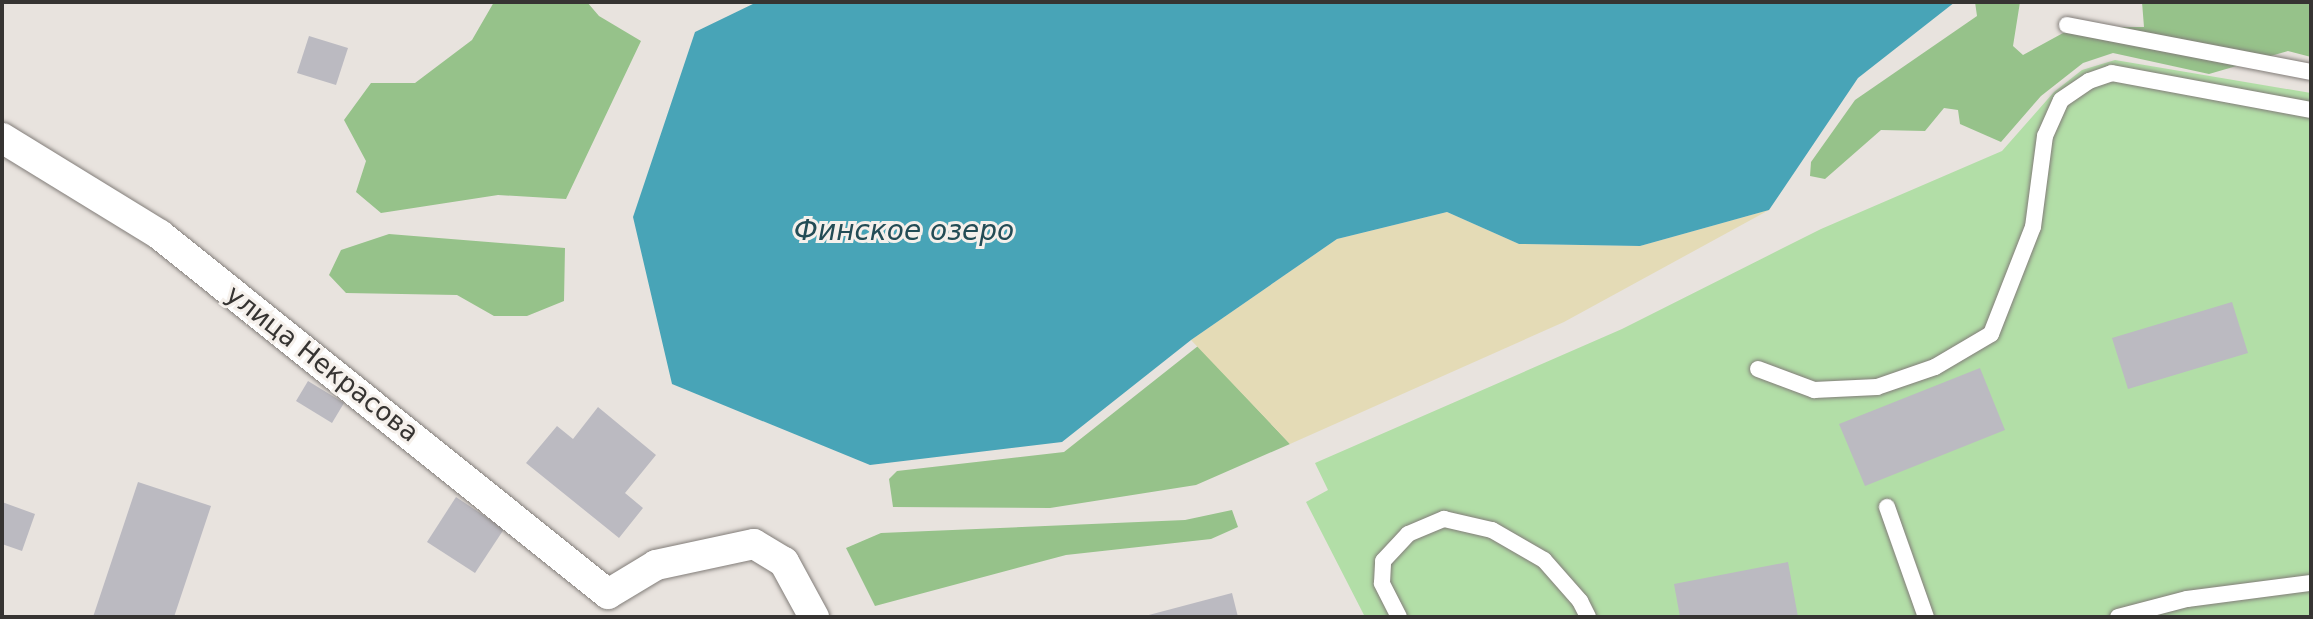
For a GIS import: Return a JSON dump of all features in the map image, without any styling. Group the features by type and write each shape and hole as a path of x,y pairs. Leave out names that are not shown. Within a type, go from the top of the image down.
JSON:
{"street":[{"name":"улица Некрасова","path":"2,138 160,235 603,606"},
{"path":"603,606 656,565 754,544 784,562 814,617"}],"lane":[{"path":"2067,25 2311,72"},
{"path":"1758,369 1814,390 1877,387 1935,367 1991,334 2033,227 2045,136 2061,100 2089,81 2112,73 2311,110"},
{"path":"1887,507 1926,617"},
{"path":"1399,617 1382,583 1383,561 1408,534 1444,519 1492,530 1544,560 1580,601 1588,617"},
{"path":"2118,617 2187,599 2311,583"}],"green space":[{"path":"494,2 587,2 599,16 641,41 566,199 498,195 381,213 356,192 366,161 344,120 371,83 415,83 472,40"},
{"path":"1975,2 2020,2 2013,46 2023,55 2074,27 2144,27 2142,2 2311,2 2311,57 2288,51 2209,74 2113,53 2083,63 2041,96 2001,142 1960,124 1958,110 1944,108 1925,131 1881,130 1825,179 1810,176 1811,162 1855,100 1977,16"},
{"path":"2115,60 2311,93 2311,617 1365,617 1306,502 1328,490 1315,463 1622,329 1821,229 2002,151 2054,92 2082,70"},
{"path":"389,234 565,248 564,301 527,316 494,316 457,295 346,293 329,275 341,250"},
{"path":"1198,346 1290,444 1196,485 1050,508 893,507 889,479 897,471 1064,452"},
{"path":"1232,510 1238,527 1211,539 1066,555 875,606 846,548 881,533 1185,520"}],"sand":[{"path":"1769,210 1564,322 1290,444 1191,340 1337,239 1447,212 1519,244 1640,246"}],"water":[{"name":"Финское озеро","path":"757,2 1955,2 1858,78 1769,210 1640,246 1519,244 1447,212 1337,239 1191,340 1062,442 870,465 672,384 633,217 695,32"}],"building":[{"path":"309,36 348,48 336,85 297,73"},
{"path":"2232,302 2248,353 2128,389 2112,338"},
{"path":"1980,368 2005,430 1865,486 1839,424"},
{"path":"308,381 344,403 332,423 296,401"},
{"path":"598,407 656,455 625,493 643,508 619,538 526,463 557,426 573,439"},
{"path":"138,482 211,506 174,617 93,617"},
{"path":"456,497 504,529 475,573 427,542"},
{"path":"2,502 35,514 22,551 2,544"},
{"path":"1788,562 1798,617 1680,617 1674,584"},
{"path":"1232,593 1238,617 1145,617 1145,616"}]}
